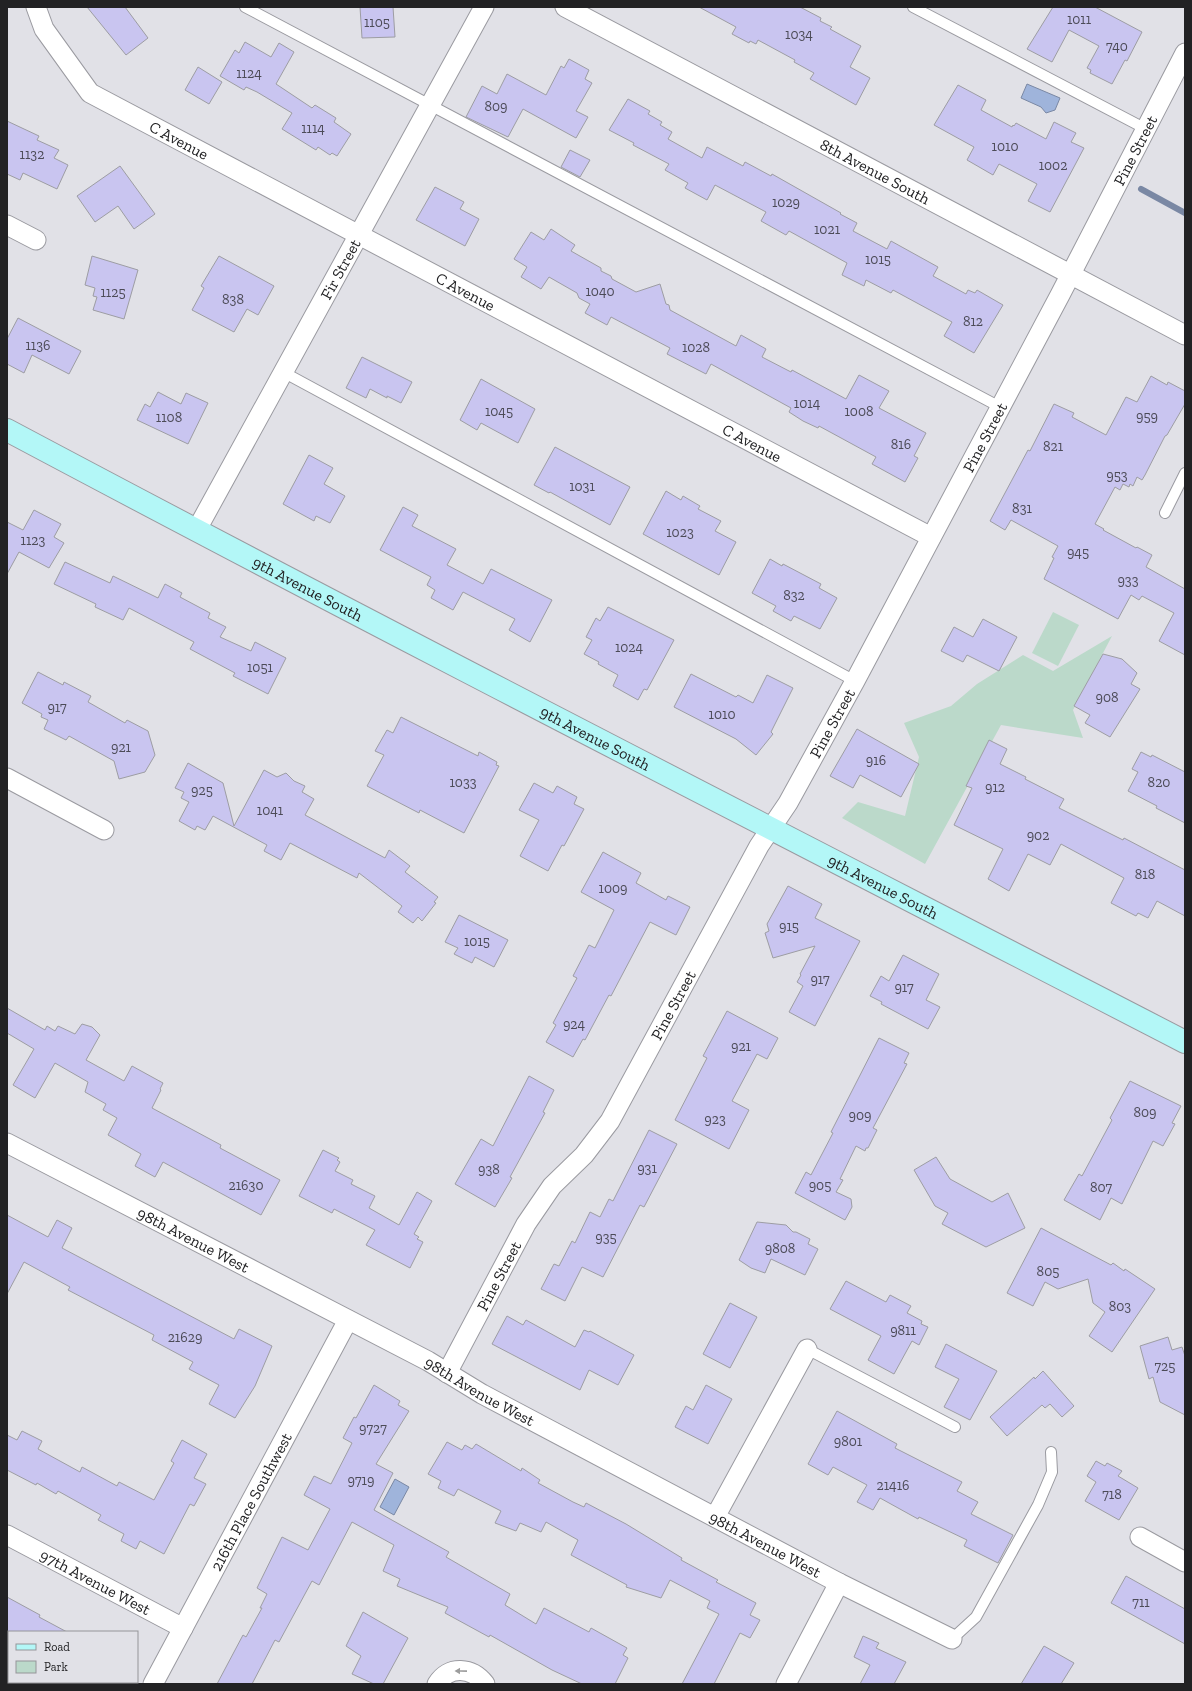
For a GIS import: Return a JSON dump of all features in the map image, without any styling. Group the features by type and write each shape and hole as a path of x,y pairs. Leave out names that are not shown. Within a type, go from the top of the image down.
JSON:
{"main road":[{"name":"9th Avenue South","path":"7,430 196,531 770,829 1185,1042"}],"street":[{"name":"C Avenue","path":"36,7 44,29 90,93 358,236 931,537"},
{"name":"Fir Street","path":"196,531 484,7"},
{"name":"8th Avenue South","path":"565,7 1185,335"},
{"name":"Pine Street","path":"447,1373 526,1224 552,1186 584,1155 610,1121 759,846 788,803 855,681 1185,53"},
{"path":"7,226 36,240"},
{"path":"7,778 104,830"},
{"name":"98th Avenue West","path":"7,1144 348,1320 447,1373 482,1394 839,1583 952,1638"},
{"name":"216th Place Southwest","path":"153,1684 348,1320"},
{"path":"715,1517 807,1349"},
{"name":"97th Avenue West","path":"7,1535 183,1628"},
{"path":"1140,1537 1185,1562"},
{"path":"786,1684 839,1583"},
{"path":"437,1684 447,1674 455,1670 464,1670 472,1672 485,1684"}],"lane":[{"path":"245,7 1000,407"},
{"path":"913,7 1146,129"},
{"path":"283,372 855,681"},
{"path":"1165,513 1185,473"},
{"path":"807,1349 955,1427"},
{"path":"952,1638 976,1617 1038,1506 1052,1472 1051,1452"}],"green space":[{"path":"1053,612 1079,625 1058,666 1032,653"},
{"path":"1112,636 1073,710 1083,738 1001,725 925,864 842,818 858,802 905,816 919,757 904,723 951,706 977,684 1023,655 1053,671"}],"water":[{"path":"1027,84 1060,98 1055,110 1046,113 1041,107 1021,98"},
{"path":"395,1479 409,1487 394,1515 380,1507"}],"building":[{"path":"87,7 125,7 148,38 126,55"},
{"path":"360,7 393,7 395,37 362,38"},
{"path":"699,7 800,7 821,18 820,21 832,27 830,29 861,46 850,67 870,78 856,105 810,79 814,73 794,62 795,60 758,40 756,44 750,41 749,43 732,34 736,27"},
{"path":"1053,7 1095,7 1142,32 1127,61 1125,60 1112,84 1090,73 1091,70 1087,68 1099,46 1069,30 1052,62 1027,49"},
{"path":"245,42 271,57 279,43 294,52 276,84 312,108 315,105 336,118 334,122 351,134 337,156 332,153 330,155 318,147 316,150 282,129 292,113 257,92 246,87 244,90 220,76 235,50 239,53"},
{"path":"569,59 589,70 585,79 592,83 576,111 588,117 576,138 523,109 508,137 466,117 482,86 497,94 507,74 546,95 561,66 564,68"},
{"path":"198,67 222,82 209,104 185,90"},
{"path":"958,85 986,100 981,110 1012,127 1016,123 1046,139 1054,122 1076,133 1071,142 1084,148 1050,212 1028,201 1037,184 999,164 993,175 967,160 974,147 934,125"},
{"path":"628,99 650,111 648,114 662,122 660,125 672,132 668,139 702,158 707,147 743,166 745,162 771,176 772,174 857,223 853,231 887,249 891,241 938,267 933,276 966,294 968,290 975,293 977,290 1003,305 974,353 944,336 952,322 893,290 891,293 866,280 864,286 842,275 847,263 789,231 786,235 761,221 766,212 715,185 707,200 685,188 688,183 665,170 669,164 633,145 634,143 609,130"},
{"path":"7,121 39,136 37,140 59,150 54,158 68,165 57,189 23,173 20,180 7,174"},
{"path":"570,150 590,160 580,177 561,167"},
{"path":"120,166 155,214 134,229 118,206 95,222 77,196"},
{"path":"435,187 464,202 460,209 479,219 465,246 416,220"},
{"path":"551,229 575,245 571,251 601,268 601,271 611,276 612,279 636,292 660,284 666,304 669,305 670,310 736,346 741,335 766,349 762,357 791,372 792,370 846,399 859,375 889,391 879,408 926,433 914,456 918,458 905,482 872,464 876,457 819,426 818,428 803,421 789,412 791,408 711,364 706,374 667,354 670,348 611,317 607,325 585,313 590,304 579,298 577,293 549,277 541,289 521,277 527,267 514,259 531,232 544,240"},
{"path":"92,256 138,270 124,319 93,310 97,297 93,296 95,288 85,285"},
{"path":"219,256 274,286 258,315 247,309 234,332 192,310 204,288 201,286"},
{"path":"18,318 81,351 69,374 32,355 24,373 7,364 7,339"},
{"path":"362,357 412,382 401,403 387,396 387,398 370,389 366,398 346,388"},
{"path":"1151,376 1167,385 1168,382 1185,391 1185,404 1165,436 1142,480 1137,477 1133,486 1130,484 1129,487 1123,484 1120,490 1115,487 1095,524 1136,548 1137,547 1152,555 1146,567 1185,589 1185,655 1159,641 1174,613 1142,596 1139,600 1131,595 1118,619 1044,579 1054,558 1052,557 1058,546 1011,520 1005,530 990,521 1028,450 1030,451 1054,404 1074,413 1072,417 1106,435 1126,397 1137,402"},
{"path":"481,379 535,409 518,443 481,423 477,430 460,420"},
{"path":"158,392 181,404 186,393 208,403 188,444 137,420 145,404 150,407"},
{"path":"555,447 630,487 610,525 550,492 549,493 534,485"},
{"path":"309,455 333,468 324,484 345,496 330,523 316,516 314,521 283,504"},
{"path":"666,491 681,500 683,496 700,506 698,509 721,521 715,531 736,542 719,575 643,534"},
{"path":"403,507 418,515 412,526 456,549 447,565 483,584 491,569 552,600 530,642 509,630 515,619 463,592 453,610 431,598 435,590 427,585 431,577 380,550"},
{"path":"34,510 61,524 54,537 64,543 49,568 19,552 7,574 7,522 23,530"},
{"path":"770,559 782,566 783,564 821,584 819,588 837,598 820,629 794,616 791,621 773,611 776,606 752,593"},
{"path":"65,562 110,583 113,576 158,598 165,584 182,593 180,597 210,613 208,618 226,627 220,637 251,651 255,642 286,658 268,694 233,676 235,673 190,649 194,642 129,608 123,620 95,607 96,604 54,584"},
{"path":"608,607 674,640 647,690 644,689 638,700 613,686 618,675 584,654 592,640 586,637 596,618 600,621"},
{"path":"983,619 1017,637 999,671 967,655 963,662 941,651 954,627 973,637"},
{"path":"1103,654 1122,659 1137,673 1131,684 1140,689 1110,737 1085,723 1090,715 1074,706"},
{"path":"38,672 63,685 64,682 91,696 88,702 125,723 127,720 148,731 155,755 145,772 119,779 114,761 69,736 66,740 44,729 48,720 41,717 42,714 22,703"},
{"path":"691,674 736,697 738,695 753,703 767,675 793,688 771,732 773,734 756,755 736,739 674,707"},
{"path":"401,717 478,756 479,752 497,762 496,765 499,766 464,833 420,810 419,813 367,786 384,755 375,751 387,730 393,733"},
{"path":"857,729 919,764 901,797 860,775 853,788 830,776"},
{"path":"989,740 1007,749 1000,764 1064,799 1059,808 1123,840 1124,838 1185,870 1185,916 1157,901 1148,918 1138,913 1136,916 1111,903 1124,878 1061,844 1050,865 1028,854 1009,891 988,879 1003,849 954,825 972,788 966,786"},
{"path":"1141,752 1151,757 1152,755 1185,772 1185,823 1128,791 1138,772 1132,769"},
{"path":"188,763 223,783 234,826 264,770 277,777 286,773 294,781 305,786 302,792 314,799 305,815 385,858 389,850 410,866 405,872 438,897 434,902 436,903 422,921 418,917 413,923 398,912 402,906 359,873 357,878 290,843 281,860 264,851 267,845 213,816 205,830 197,826 195,830 179,821 189,802 181,798 184,792 175,788"},
{"path":"534,783 553,793 557,786 577,797 574,804 584,809 564,846 562,845 548,871 520,856 539,820 519,810"},
{"path":"603,852 641,873 636,883 666,900 668,896 690,907 676,935 650,922 611,996 609,995 585,1040 583,1039 573,1057 546,1042 556,1025 553,1023 577,978 573,976 589,945 595,948 614,910 581,892"},
{"path":"788,886 822,904 815,918 860,941 815,1026 789,1012 803,986 797,982 801,975 800,974 815,946 773,958 765,933 769,931 767,924"},
{"path":"459,915 508,940 494,967 475,957 472,963 454,954 458,948 445,942"},
{"path":"903,955 939,974 926,1000 940,1007 928,1029 881,1004 882,1002 870,996 881,976 889,981"},
{"path":"7,1008 45,1030 47,1026 55,1031 58,1026 75,1034 82,1024 92,1027 100,1035 86,1060 124,1081 132,1066 163,1083 152,1108 221,1145 220,1148 280,1180 261,1215 163,1162 155,1177 135,1166 141,1154 108,1135 117,1118 103,1110 106,1104 85,1092 88,1082 55,1063 35,1098 13,1085 34,1049 7,1033"},
{"path":"727,1011 778,1038 767,1059 757,1054 732,1101 749,1110 729,1149 675,1120 707,1058 703,1056"},
{"path":"879,1038 909,1053 904,1063 907,1064 873,1128 877,1130 868,1148 866,1148 865,1151 856,1146 840,1179 843,1180 836,1192 851,1199 852,1207 845,1220 795,1193 806,1172 811,1175 833,1133 831,1132"},
{"path":"529,1076 554,1090 543,1112 545,1113 510,1177 512,1178 495,1207 455,1184 481,1139 493,1146"},
{"path":"1130,1081 1181,1106 1172,1123 1175,1124 1163,1146 1153,1141 1122,1204 1111,1198 1100,1220 1064,1200 1079,1174 1082,1176 1112,1120 1110,1118"},
{"path":"649,1130 677,1144 644,1207 640,1205 603,1277 582,1267 565,1301 541,1289 554,1264 559,1266 572,1241 575,1243 590,1212 600,1217 609,1199 613,1201"},
{"path":"323,1150 339,1158 337,1160 340,1162 335,1171 353,1180 351,1184 375,1196 369,1208 399,1225 417,1192 432,1201 414,1234 419,1237 417,1239 423,1242 410,1268 366,1245 375,1230 334,1209 332,1213 299,1196"},
{"path":"936,1157 950,1179 992,1202 1008,1193 1025,1228 986,1247 942,1224 948,1213 935,1206 914,1170"},
{"path":"7,1215 48,1237 57,1220 72,1228 62,1248 234,1339 239,1329 272,1346 255,1386 235,1418 209,1404 219,1385 189,1369 193,1362 152,1340 154,1335 68,1290 70,1287 24,1262 7,1294"},
{"path":"757,1222 786,1225 793,1232 810,1239 808,1244 818,1249 805,1275 771,1259 765,1273 751,1268 739,1260"},
{"path":"1041,1228 1111,1265 1113,1263 1124,1271 1125,1269 1155,1289 1112,1352 1089,1336 1105,1312 1093,1303 1088,1279 1058,1289 1045,1282 1033,1306 1007,1293"},
{"path":"846,1281 886,1302 890,1295 911,1306 907,1313 922,1321 921,1324 928,1327 919,1345 912,1341 894,1374 868,1360 881,1336 830,1309"},
{"path":"730,1303 757,1317 730,1368 703,1354"},
{"path":"507,1316 523,1325 526,1320 575,1347 584,1330 590,1331 634,1355 618,1385 589,1370 580,1390 492,1344"},
{"path":"1168,1337 1172,1350 1182,1347 1185,1356 1185,1415 1160,1402 1153,1377 1149,1379 1140,1346"},
{"path":"946,1344 997,1371 970,1420 944,1407 959,1379 935,1367"},
{"path":"1043,1371 1074,1406 1062,1417 1050,1404 1045,1408 1042,1405 1007,1436 990,1417 1034,1377 1035,1379"},
{"path":"374,1385 400,1401 398,1405 409,1411 376,1464 393,1473 374,1510 449,1552 446,1557 510,1594 505,1605 536,1624 544,1608 589,1632 591,1628 627,1648 623,1655 628,1658 615,1684 582,1684 552,1670 490,1635 489,1637 445,1613 448,1607 397,1586 400,1579 383,1571 394,1545 352,1522 319,1585 312,1581 279,1642 275,1640 252,1684 217,1684 243,1635 246,1637 262,1608 260,1608 267,1594 257,1588 282,1537 308,1550 330,1509 304,1495 314,1476 331,1484 352,1443 343,1438"},
{"path":"706,1385 732,1399 708,1444 675,1427 686,1406 693,1410"},
{"path":"837,1411 897,1444 895,1448 962,1482 957,1491 978,1502 971,1514 1013,1535 998,1563 964,1546 967,1540 919,1517 918,1519 880,1498 873,1510 857,1502 867,1485 833,1467 828,1475 808,1464"},
{"path":"22,1431 42,1441 38,1449 80,1472 82,1467 117,1486 119,1482 154,1500 174,1463 171,1461 182,1440 207,1454 194,1478 206,1484 194,1506 190,1504 164,1554 140,1541 136,1549 121,1541 124,1534 98,1520 101,1515 58,1491 56,1494 37,1483 36,1485 7,1470 7,1435 17,1440"},
{"path":"447,1442 462,1450 465,1445 472,1449 476,1444 521,1471 522,1468 540,1480 538,1483 573,1502 584,1507 586,1503 626,1524 682,1558 681,1560 718,1580 716,1582 756,1603 750,1615 760,1620 750,1638 740,1633 714,1684 682,1684 719,1614 707,1608 710,1601 670,1580 661,1598 626,1587 627,1585 571,1555 578,1540 546,1522 541,1532 520,1523 516,1531 495,1523 501,1511 458,1489 454,1496 438,1488 441,1481 428,1474"},
{"path":"1096,1461 1105,1466 1107,1463 1122,1471 1118,1476 1138,1488 1119,1520 1085,1501 1096,1482 1087,1476"},
{"path":"1126,1576 1185,1609 1185,1644 1111,1603"},
{"path":"7,1597 65,1631 8,1631 7,1632"},
{"path":"363,1612 408,1638 383,1684 374,1684 352,1674 361,1656 346,1646"},
{"path":"863,1636 879,1643 876,1648 906,1662 894,1684 860,1684 870,1665 854,1657"},
{"path":"1044,1646 1074,1663 1061,1684 1021,1684"}],"waterway":[{"path":"1141,189 1185,213"}]}
